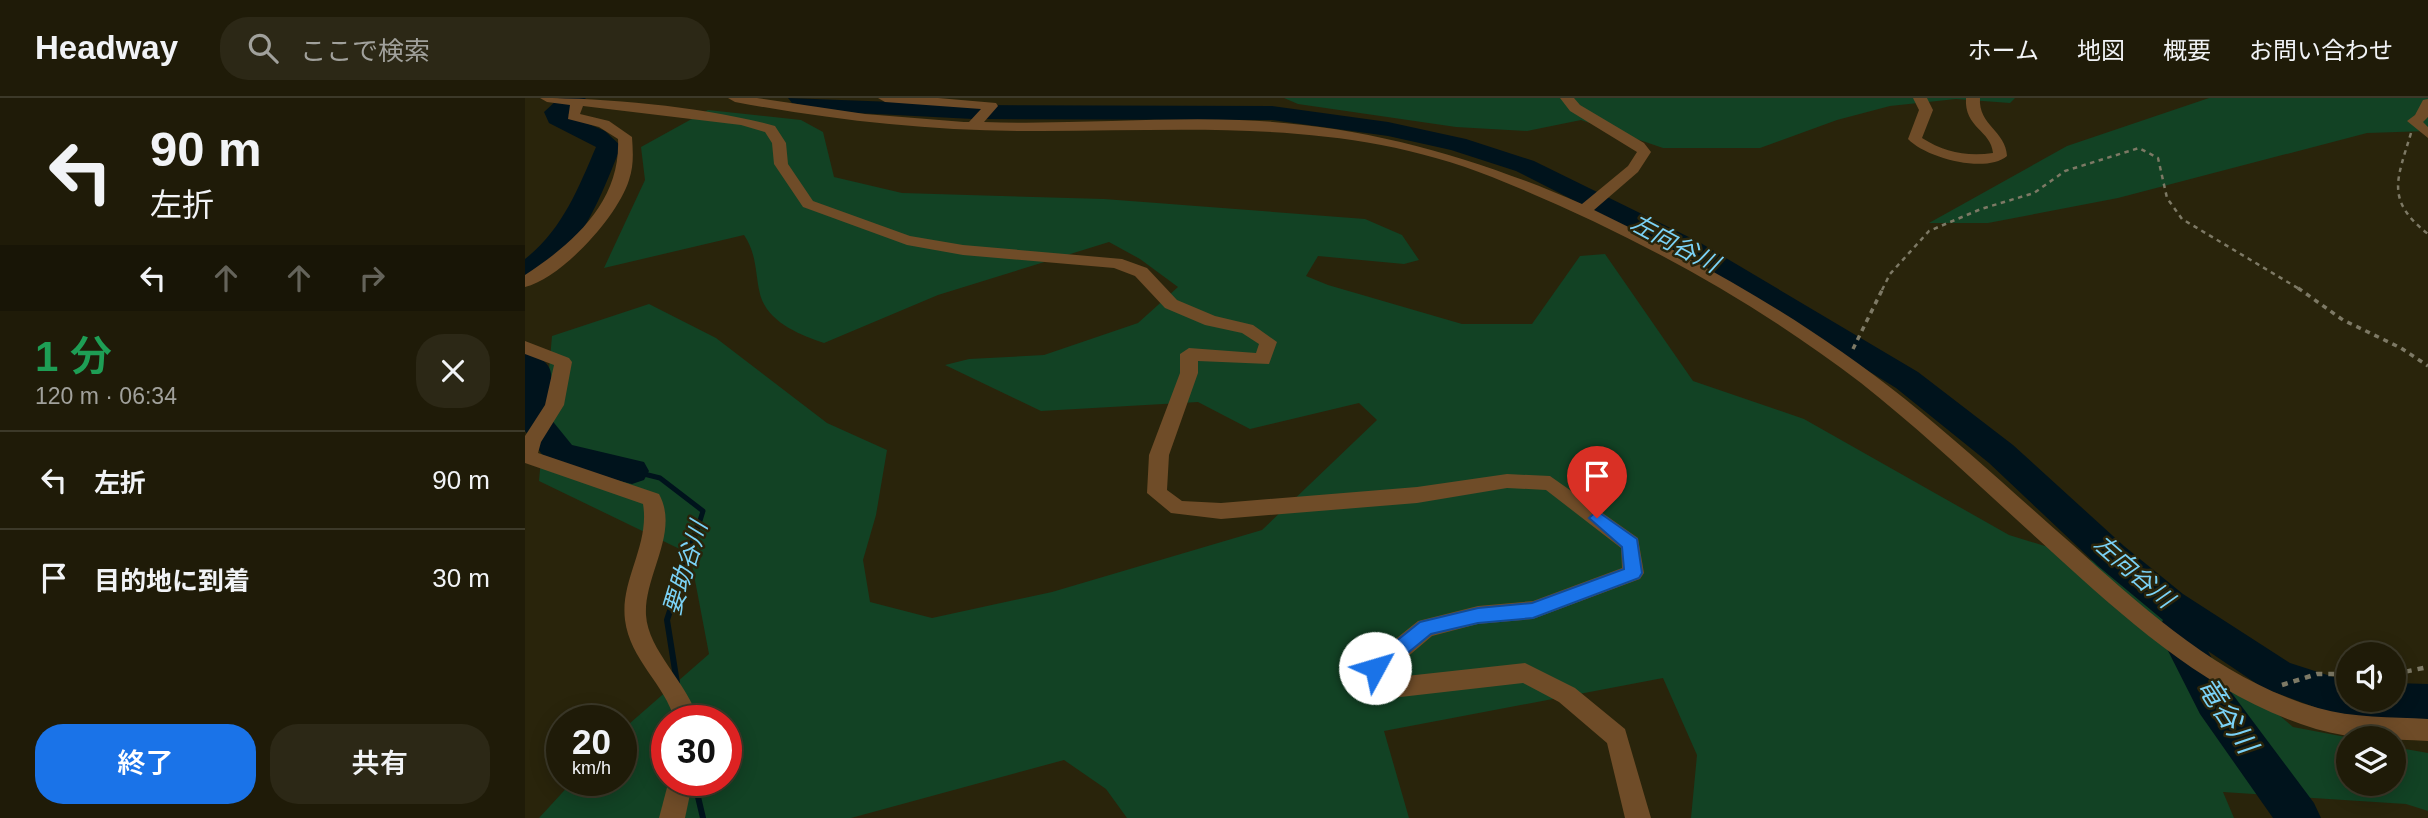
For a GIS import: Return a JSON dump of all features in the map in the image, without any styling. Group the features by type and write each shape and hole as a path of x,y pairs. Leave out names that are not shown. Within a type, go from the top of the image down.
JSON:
{"street":[{"path":"547,98 731,119 770,129 779,143 781,164 808,204 907,240 963,250 1116,263 1142,272 1171,304 1211,321 1247,329 1268,342 1263,360 1189,354 1189,373 1159,455 1157,493 1178,509 1221,511 1417,495 1507,481 1550,483 1630,544 1633,573 1533,610 1478,615 1426,628 1375,668 1373,679 1383,689 1525,673 1567,695 1617,737 1638,818"},
{"path":"735,98 813,113 973,126 1182,124 1290,128 1431,153 1487,170 1583,212 1747,298 1846,363 1964,459 2130,609 2196,658 2255,694 2317,719 2364,726 2428,730"},
{"path":"885,98 991,106 973,126"},
{"path":"1567,98 1575,108 1639,146 1644,152 1633,169 1583,212"},
{"path":"1920,98 1926,110 1915,139 1933,153 1961,159 2000,156 2001,149 1997,141 1976,121 1971,109 1973,98"},
{"path":"525,282 540,273 600,220 620,187 628,152 625,137 604,124 573,116 581,100"},
{"path":"2427,100 2421,117 2414,121 2428,134"},
{"path":"525,348 563,362 562,382 554,405 528,443 527,457 652,499 655,525 636,593 638,632 684,705"},
{"path":"672,818 677,796"}],"path":[{"path":"2414,121 2398,176 2397,205 2407,219 2428,234"},
{"path":"1846,363 1890,274 1929,230 1981,209 2034,193 2065,171 2139,148 2158,158 2167,198 2182,219 2304,292 2343,320 2401,348 2428,366"},
{"path":"2406,672 2428,667"},
{"path":"2255,694 2317,674 2336,674"}],"green space":[{"path":"1284,98 2015,98 2010,103 1956,99 1890,106 1837,120 1760,148 1663,148 1581,120 1527,131 1456,127 1298,104"},
{"path":"2209,98 2428,98 2428,131 2367,133 2118,198 1988,223 1929,223 2067,146"},
{"path":"708,110 801,120 823,132 834,177 902,193 1104,199 1365,219 1402,235 1419,260 1404,264 1318,256 1306,276 1328,285 1462,324 1532,324 1580,256 1605,254 1693,381 1804,419 2009,535 2103,564 2293,727 2336,735 2336,796 2406,796 2406,749 2428,753 2428,811 2406,804 2223,792 2234,818 1691,818 1697,755 1663,678 1384,731 1409,818 1127,818 1106,789 1064,760 851,818 539,818 559,796 637,796 637,717 709,654 690,554 539,481 552,336 649,304 716,338 827,423 887,450 876,515 863,560 870,602 932,618 1052,592 1262,530 1377,420 1359,403 1250,429 1198,402 1041,411 945,365 969,359 1044,355 1138,323 1178,287 1140,259 1109,242 938,295 824,343 786,326 777,320 764,304 753,256 744,235 604,268 645,180 641,147"}],"waterway":[{"name":"要助谷川","path":"525,273 543,259 568,231 586,201 609,146 597,136 557,118 556,112 574,98"},
{"name":"左向谷川","path":"800,98 837,105 973,112 1272,113 1388,129 1457,144 1525,166 1689,248 1907,380 2001,454 2111,556 2170,605 2277,676 2344,700 2428,702"},
{"name":"要助谷川","path":"525,363 536,368 530,415 561,455 632,471"},
{"name":"要助谷川","path":"632,471 660,478 703,511 698,527"},
{"name":"要助谷川","path":"677,683 667,620 698,525"},
{"name":"竜谷川","path":"2177,631 2214,701 2299,818"},
{"name":"要助谷川","path":"698,796 703,818"}],"route":[{"path":"1375,668 1426,628 1478,615 1533,610 1633,573 1630,544 1597,518"}]}
